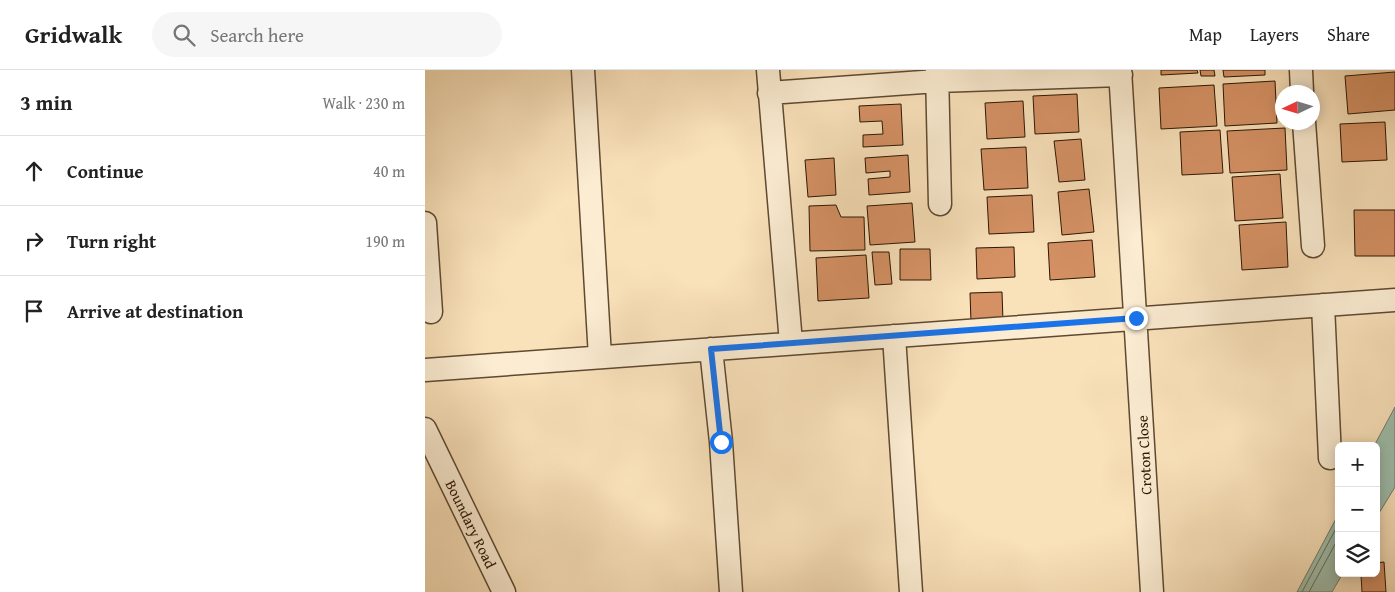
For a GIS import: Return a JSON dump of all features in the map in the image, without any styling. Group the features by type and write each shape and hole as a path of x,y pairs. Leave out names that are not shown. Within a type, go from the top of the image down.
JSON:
{"street":[{"path":"583,70 600,357"},
{"path":"768,70 791,343"},
{"path":"1301,70 1302,85"},
{"path":"769,93 937,76 1120,73"},
{"name":"Croton Close","path":"1120,73 1152,592"},
{"path":"937,76 940,204"},
{"path":"1305,130 1313,246"},
{"path":"425,223 431,312"},
{"path":"425,370 1395,300"},
{"path":"1323,305 1330,458"},
{"path":"894,336 911,592"},
{"path":"711,349 721,442 731,592"},
{"name":"Boundary Road","path":"425,429 504,592"}],"water":[{"path":"1395,407 1395,487 1380,511 1380,442 1376,442"},
{"path":"1335,521 1335,577 1341,577 1332,592 1297,592"}],"building":[{"path":"1161,70 1197,70 1198,73 1161,75"},
{"path":"1200,70 1214,70 1215,76 1201,76"},
{"path":"1223,70 1265,70 1265,75 1224,77"},
{"path":"1395,72 1395,110 1348,114 1345,76"},
{"path":"1275,81 1275,123 1225,126 1223,84"},
{"path":"1214,85 1217,126 1161,129 1159,88"},
{"path":"1077,94 1079,132 1035,134 1033,96"},
{"path":"1023,101 1025,137 987,139 985,103"},
{"path":"901,104 903,145 863,147 863,135 883,134 882,121 860,122 859,106"},
{"path":"1385,122 1387,160 1342,162 1340,124"},
{"path":"1275,129 1285,130 1287,170 1230,173 1227,131"},
{"path":"1220,130 1223,173 1182,175 1180,132"},
{"path":"1081,139 1085,180 1059,182 1054,141"},
{"path":"1026,147 1028,188 984,190 981,149"},
{"path":"908,155 910,192 869,195 868,179 890,177 890,171 866,173 865,158"},
{"path":"834,158 836,195 808,197 805,160"},
{"path":"1280,174 1283,218 1235,221 1232,177"},
{"path":"1089,189 1094,232 1062,235 1058,192"},
{"path":"1032,195 1034,232 989,234 987,197"},
{"path":"912,203 915,242 870,245 867,206"},
{"path":"836,205 841,217 864,217 865,250 810,251 809,206"},
{"path":"1354,210 1395,210 1395,256 1355,256"},
{"path":"1286,222 1288,267 1242,270 1239,225"},
{"path":"1092,240 1095,277 1050,280 1048,243"},
{"path":"1014,247 1015,277 977,279 976,248"},
{"path":"900,249 930,249 931,280 900,280"},
{"path":"872,252 889,252 892,284 875,285"},
{"path":"866,255 869,298 818,301 816,258"},
{"path":"1002,292 1003,321 971,322 970,293"},
{"path":"1380,562 1384,562 1386,592 1362,592 1361,577 1380,577"}],"route":[{"path":"721,442 717,421 711,349 1136,318"}]}
